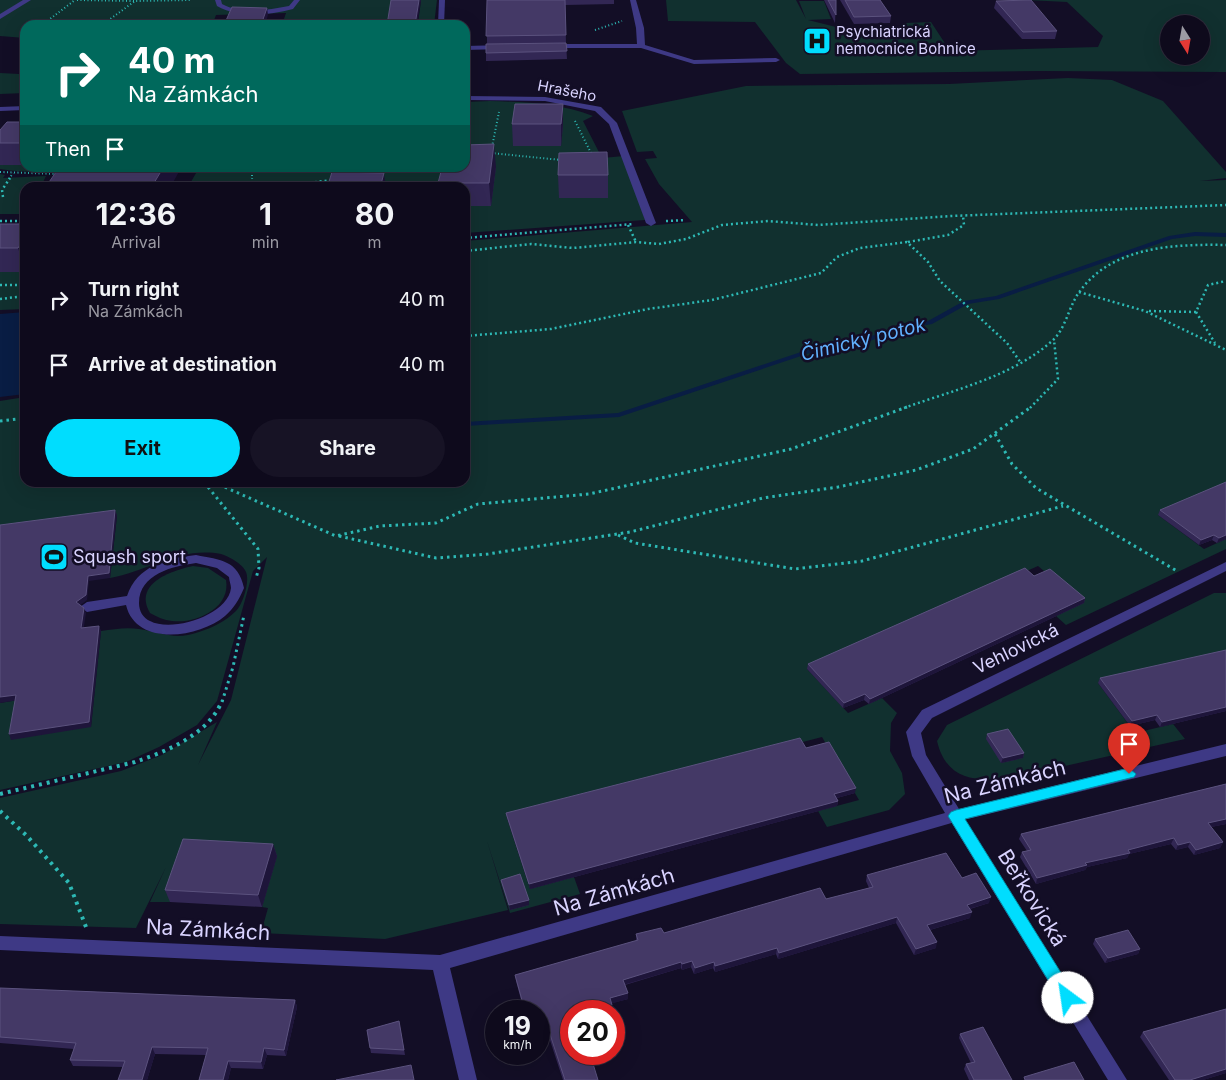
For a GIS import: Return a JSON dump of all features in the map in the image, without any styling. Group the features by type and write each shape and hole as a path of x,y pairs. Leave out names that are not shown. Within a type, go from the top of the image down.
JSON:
{"street":[{"path":"0,17 28,0"},
{"path":"218,0 219,5 226,10 252,12 291,8 297,0"},
{"path":"441,20 442,0"},
{"path":"633,0 640,28 641,46"},
{"path":"540,46 641,46 694,62 776,60"},
{"path":"470,48 512,47"},
{"name":"Hrašeho","path":"470,98 501,96 545,99 598,109 613,123 651,223"},
{"path":"0,109 20,108"},
{"path":"196,559 220,563 235,575 238,586 232,603 216,618 200,626 183,630 166,630 150,627 139,620 132,611 131,600 136,588 146,576 161,567 178,561 196,559"},
{"name":"Vehlovická","path":"956,816 919,756 913,732 927,714 1226,566"},
{"path":"86,607 131,600"},
{"name":"Na Zámkách","path":"0,943 440,964 956,816 1226,750"},
{"name":"Beřkovická","path":"956,816 1118,1080"},
{"path":"440,964 468,1080"}],"path":[{"path":"49,20 76,0 192,0"},
{"path":"109,20 135,1"},
{"path":"491,153 500,104"},
{"path":"570,118 576,122 595,160"},
{"path":"482,153 535,160 564,160"},
{"path":"0,172 61,175"},
{"path":"3,196 2,190 13,172"},
{"path":"357,175 368,172"},
{"path":"318,182 334,180"},
{"path":"470,251 531,244 573,248 636,242 659,244 686,239 722,225 768,221 818,225 963,216 1226,205"},
{"path":"470,336 551,329 648,309 712,300 821,273 827,264 860,247 948,235 964,226 963,216"},
{"path":"470,238 686,220"},
{"path":"0,221 20,221"},
{"path":"628,225 636,242"},
{"path":"907,242 928,262 940,281 1007,343 1022,363"},
{"path":"336,536 380,526 436,523 478,504 589,494 791,449 987,378 1022,363 1054,340 1079,292 1094,275 1115,262 1154,248 1181,244 1211,243 1226,245"},
{"path":"1196,312 1208,285 1226,282"},
{"path":"0,285 20,285"},
{"path":"1079,292 1146,311 1226,350"},
{"path":"0,299 20,297"},
{"path":"1146,311 1196,312"},
{"path":"1196,312 1216,345"},
{"path":"224,487 336,536 436,558 544,547 617,534 763,498 838,487 916,470 973,449 1026,412 1058,379 1054,340"},
{"path":"1,422 20,419"},
{"path":"995,434 1012,464 1036,488 1063,506 1195,582"},
{"path":"208,487 258,549 259,568 253,585"},
{"path":"617,534 635,543 795,568 862,561 1063,506"},
{"path":"0,794 135,762 156,755 200,730 215,715 226,689 245,612"},
{"path":"0,811 26,834 69,884 93,946"}],"green space":[{"path":"0,0 437,0 435,20 418,20 421,1 394,20 284,20 286,13 216,15 214,20 20,20 20,38 0,36"},
{"path":"666,0 796,0 806,19 799,1 824,1 831,19 808,20 840,28 900,28 905,23 931,22 950,51 1098,47 1103,36 1067,2 1026,0 1226,0 1226,72 1040,71 800,74 786,63 755,22 668,21"},
{"path":"0,73 19,74 20,93 0,94"},
{"path":"1068,78 1112,80 1163,101 1226,172 1226,178 1200,181 1226,180 1226,485 1158,515 1204,549 1226,539 1226,549 1066,625 1056,616 1083,603 1038,566 807,669 848,713 882,698 897,713 891,723 890,751 902,773 905,794 889,810 827,827 818,811 859,800 822,737 507,818 530,889 574,877 580,894 510,913 487,841 508,910 385,939 261,933 268,908 262,907 277,856 170,902 150,902 166,867 136,928 0,924 0,798 121,771 162,755 217,722 198,765 231,700 267,557 253,571 217,701 197,725 159,747 126,762 0,790 0,703 18,700 91,727 101,631 134,628 182,636 204,630 223,621 239,608 246,587 247,576 242,566 235,561 221,554 206,552 178,556 110,578 117,516 0,530 0,401 20,398 20,487 470,487 470,241 692,222 659,184 645,159 657,158 653,151 637,152 622,111 746,86 949,84"},
{"path":"490,101 555,106 593,116 583,121 602,158 624,156 626,158 645,220 470,233 470,182 465,182 465,172 470,172 470,102"},
{"path":"0,165 20,165 20,171 0,169"},
{"path":"31,172 85,172 82,175"},
{"path":"197,172 447,172 445,182 191,182"},
{"path":"0,174 5,175 3,178 46,176 43,182 20,182 20,214 0,214"},
{"path":"0,268 20,271 20,309 0,310"},
{"path":"193,566 208,568 226,580 226,590 223,599 217,606 201,617 191,620 166,620 150,613 146,603 146,594 156,580 174,571"},
{"path":"1214,593 1226,593 1226,654 1098,683 1135,733 1173,724 1185,739 1003,779 967,777 948,765 937,741 947,725"}],"water":[{"path":"20,312 20,395 0,397 0,314"}],"building":[{"path":"391,0 419,0 416,20 388,20"},
{"path":"487,0 565,0 566,35 486,36"},
{"path":"828,0 836,0 836,15"},
{"path":"845,0 880,0 891,16 854,17"},
{"path":"1031,0 1057,31 1023,32 996,1"},
{"path":"232,7 267,8 263,20 226,20"},
{"path":"566,43 567,51 486,53 486,44"},
{"path":"515,104 563,104 561,124 512,124"},
{"path":"7,122 20,122 20,143 0,143 0,130"},
{"path":"494,144 489,183 438,182 441,172 470,172 470,145"},
{"path":"607,152 608,175 558,175 559,153"},
{"path":"56,172 161,172 155,182 49,182"},
{"path":"332,172 384,173 382,182 329,182"},
{"path":"20,222 20,245 18,248 0,248 0,224"},
{"path":"1226,482 1226,535 1219,538 1214,535 1201,540 1160,510"},
{"path":"115,510 109,573 88,576 86,595 76,602 84,608 81,628 99,626 89,722 9,734 16,695 0,697 0,525"},
{"path":"1025,568 1034,576 1050,569 1085,598 870,699 865,694 844,703 808,664"},
{"path":"1226,650 1226,707 1162,722 1157,715 1132,721 1100,678"},
{"path":"1008,729 1024,753 1003,758 987,734"},
{"path":"800,738 806,748 829,742 856,788 834,794 838,801 529,884 506,813"},
{"path":"1226,784 1226,819 1208,823 1223,842 1196,850 1190,842 1178,845 1174,838 1128,850 1130,853 1085,863 1087,865 1037,878 1022,852 1031,850 1021,834"},
{"path":"183,839 273,844 258,895 165,890"},
{"path":"946,853 962,878 976,873 991,897 967,905 972,912 927,925 937,942 916,949 897,917 779,953 777,948 715,966 714,962 695,968 692,961 682,964 681,962 623,980 628,993 610,998 611,1000 560,1000 560,1065 550,1034 550,1000 522,1000 515,975 638,940 636,934 661,928 664,933 820,888 826,899 873,887 867,875"},
{"path":"520,874 529,900 509,905 501,880"},
{"path":"1128,930 1140,949 1108,958 1095,939"},
{"path":"0,988 295,1000 284,1050 264,1048 261,1062 228,1061 223,1080 199,1080 208,1048 152,1047 142,1080 118,1080 125,1061 70,1060 76,1043 0,1037"},
{"path":"1226,1009 1226,1069 1190,1080 1175,1080 1143,1032"},
{"path":"399,1021 404,1050 370,1048 367,1030"},
{"path":"983,1027 1012,1080 974,1080 966,1064 975,1062 960,1034"},
{"path":"1074,1062 1084,1080 1025,1080 1024,1077"},
{"path":"411,1065 414,1080 336,1080"},
{"path":"560,1065 593,1065 598,1080 565,1080"}],"waterway":[{"name":"Čimický potok","path":"470,424 619,415 836,342 870,339 894,329 930,323 966,302 997,298 1171,237 1195,234 1226,235"}],"place":[{"name":"Psychiatrická nemocnice Bohnice","path":"817,41"},
{"name":"Squash sport","path":"54,557"}],"route":[{"path":"1068,998 956,816 1129,774"}]}
